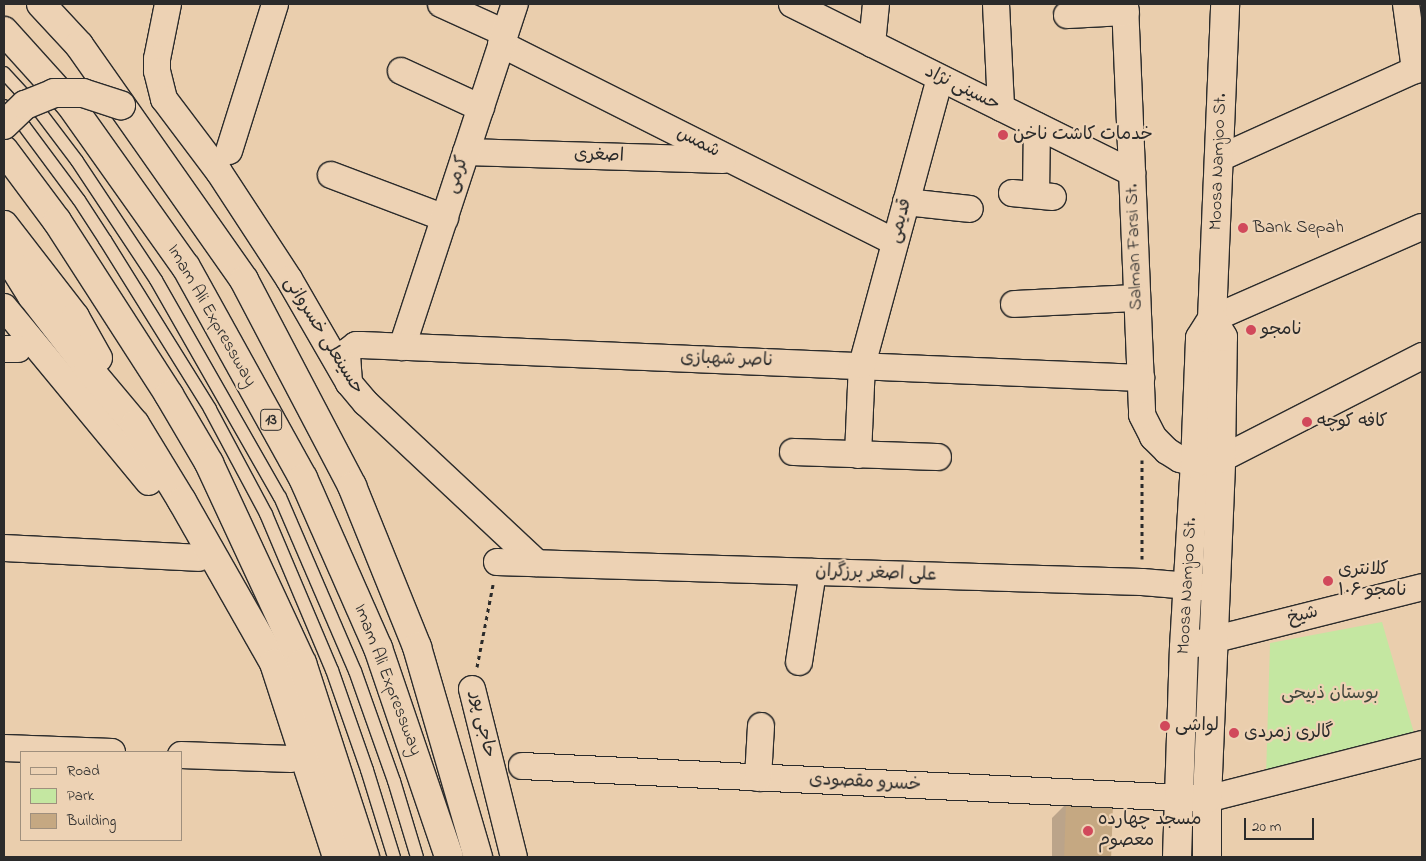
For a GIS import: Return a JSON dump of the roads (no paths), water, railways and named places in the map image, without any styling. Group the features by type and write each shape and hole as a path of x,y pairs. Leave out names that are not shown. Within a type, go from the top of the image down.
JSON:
{"main road":[{"path":"41,4 79,45 244,280 352,486 417,647 478,857"},
{"name":"Moosa Namjoo St.","path":"1177,857 1184,647 1201,587 1208,462 1200,338 1212,319 1225,4"},
{"name":"Imam Ali Expressway","path":"4,31 70,104 186,266 303,478 378,648 449,857"},
{"path":"4,126 26,105 54,93 83,93 121,105"},
{"path":"4,150 57,221 169,395 209,463 302,663 365,857"},
{"path":"4,225 75,317 274,663 337,857"},
{"path":"4,251 49,318 135,424"},
{"name":"Moosa Namjoo St.","path":"1201,587 1212,639 1207,857"}],"street":[{"name":"حسینعلی خسروانی","path":"168,4 157,59 157,71 164,99 224,162 349,383 366,403 537,563"},
{"path":"224,162 275,4"},
{"name":"شمس","path":"441,4 732,160 895,242"},
{"name":"کرمی","path":"402,347 515,4"},
{"path":"872,44 876,4"},
{"path":"996,4 1001,108"},
{"path":"1220,158 1419,68 1406,4"},
{"name":"حسینی نژاد","path":"800,6 872,44 1132,173"},
{"path":"1067,15 1125,8"},
{"name":"Salman Farsi St.","path":"1125,8 1142,415 1153,437 1167,451 1180,459 1208,462"},
{"path":"401,72 481,108"},
{"name":"قدیمی","path":"858,455 862,365 940,78"},
{"path":"1034,195 1037,126"},
{"name":"اصغری","path":"466,152 732,160"},
{"path":"331,175 444,218"},
{"path":"906,202 970,209"},
{"path":"1212,319 1422,227"},
{"path":"1014,304 1137,298"},
{"path":"4,307 149,482"},
{"name":"ناصر شهبازی","path":"349,383 346,352 350,348 361,345 1141,378"},
{"path":"1208,462 1422,356"},
{"path":"1379,376 1422,370"},
{"path":"793,452 938,458"},
{"path":"4,548 199,558"},
{"name":"علی اصغر برزگران","path":"498,562 1142,582 1201,587"},
{"path":"799,662 813,572"},
{"name":"شیخ","path":"1184,647 1422,587"},
{"name":"حاجی پور","path":"472,689 514,857"},
{"path":"758,778 761,726"},
{"name":"خسرو مقصودی","path":"522,766 1207,799 1422,744"},
{"path":"4,748 85,751"},
{"path":"182,755 291,759"}],"lane":[{"path":"4,73 40,112 77,161 156,280 280,497 355,671 394,781 417,857"},
{"path":"4,106 24,126 100,232 210,409 266,514 332,670 367,770 394,857"}],"place":[{"name":"خدمات کاشت ناخن","path":"1003,135"},
{"name":"Bank Sepah","path":"1243,228"},
{"name":"نامجو","path":"1251,330"},
{"name":"کافه کوچه","path":"1307,422"},
{"name":"کلانتری ۱۰۶ نامجو","path":"1328,581"},
{"name":"لواشی","path":"1165,726"},
{"name":"گالری زمردی","path":"1234,733"},
{"name":"مسجد چهارده معصوم","path":"1088,831"}],"park label":[{"name":"بوستان ذبیحی","path":"1330,694"}]}
